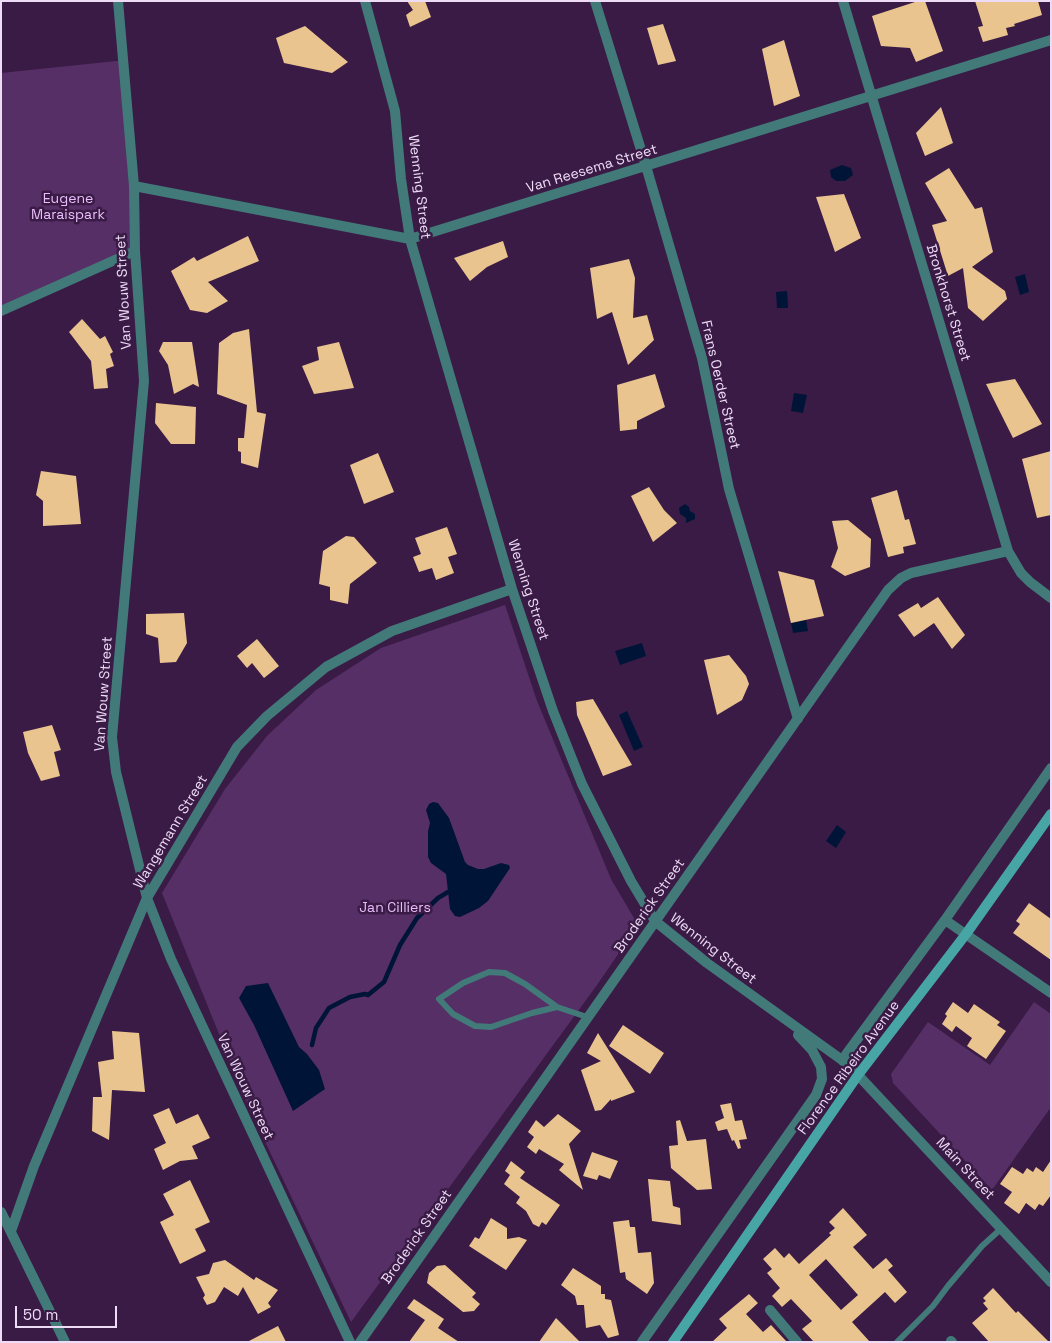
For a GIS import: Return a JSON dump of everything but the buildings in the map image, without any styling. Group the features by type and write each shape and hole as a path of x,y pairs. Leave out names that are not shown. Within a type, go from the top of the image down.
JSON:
{"main road":[{"name":"Florence Ribeiro Avenue","path":"674,1341 858,1075 966,934 1051,814"}],"street":[{"name":"Van Wouw Street","path":"118,1 134,186 135,251 144,393 112,736 117,781 147,898 171,960 350,1342"},
{"name":"Wenning Street","path":"365,1 396,111 401,179 410,239 512,589 553,711 582,784 630,881 655,921 707,963 842,1060 858,1075"},
{"name":"Frans Oerder Street","path":"595,1 702,358 729,489 798,719"},
{"name":"Bronkhorst Street","path":"843,1 1008,551 1021,573 1051,598"},
{"name":"Van Reesema Street","path":"134,186 410,239 1051,40"},
{"path":"1,311 135,251"},
{"name":"Broderick Street","path":"360,1342 888,590 901,578 920,571 1008,551"},
{"name":"Wangemann Street","path":"11,1231 34,1166 147,898 237,747 267,716 326,668 392,631 512,589"},
{"path":"842,1060 945,920 1051,768"},
{"path":"945,920 1051,993"},
{"path":"642,1342 816,1096 822,1079 818,1060 812,1050 784,1020"},
{"name":"Main Street","path":"858,1075 1051,1282"},
{"path":"1,1212 65,1342"},
{"path":"770,1310 798,1342"}],"lane":[{"path":"557,1007 491,1026 475,1026 453,1014 438,999 463,983 490,972 505,974 525,984 557,1007 587,1017"},
{"path":"897,1342 933,1306 982,1246 1002,1228"}],"green space":[{"name":"Eugene Maraispark","path":"126,60 136,249 1,310 1,73"},
{"name":"Jan Cilliers","path":"505,605 537,701 611,879 638,925 597,985 351,1322 249,1108 162,893 225,789 267,736 316,690 381,648"},
{"path":"1034,1002 1051,1014 1051,1107 992,1190 893,1083 891,1074 928,1022 990,1065"}],"water":[{"path":"842,165 851,168 853,175 845,181 836,181 831,177 830,170"},
{"path":"1025,274 1029,292 1020,295 1015,277"},
{"path":"787,291 788,308 777,308 776,292"},
{"path":"794,393 807,395 803,413 791,411"},
{"path":"685,504 695,514 695,519 686,523 686,518 680,514 679,508"},
{"path":"806,620 808,631 793,633 791,623"},
{"path":"642,643 646,656 620,665 615,651"},
{"path":"627,711 643,747 634,751 619,715"},
{"path":"433,802 438,803 449,818 465,862 468,865 484,869 501,863 509,865 510,868 488,901 479,908 460,917 455,916 450,909 446,874 431,863 428,857 428,831 430,823 426,810 429,804"},
{"path":"837,825 846,832 836,848 826,841"},
{"path":"268,983 299,1047 319,1070 325,1089 293,1111 254,1025 239,998 246,986"}],"waterway":[{"path":"312,1045 316,1028 329,1008 350,997 368,995 384,982 400,945 417,918 438,898 448,892"}]}
